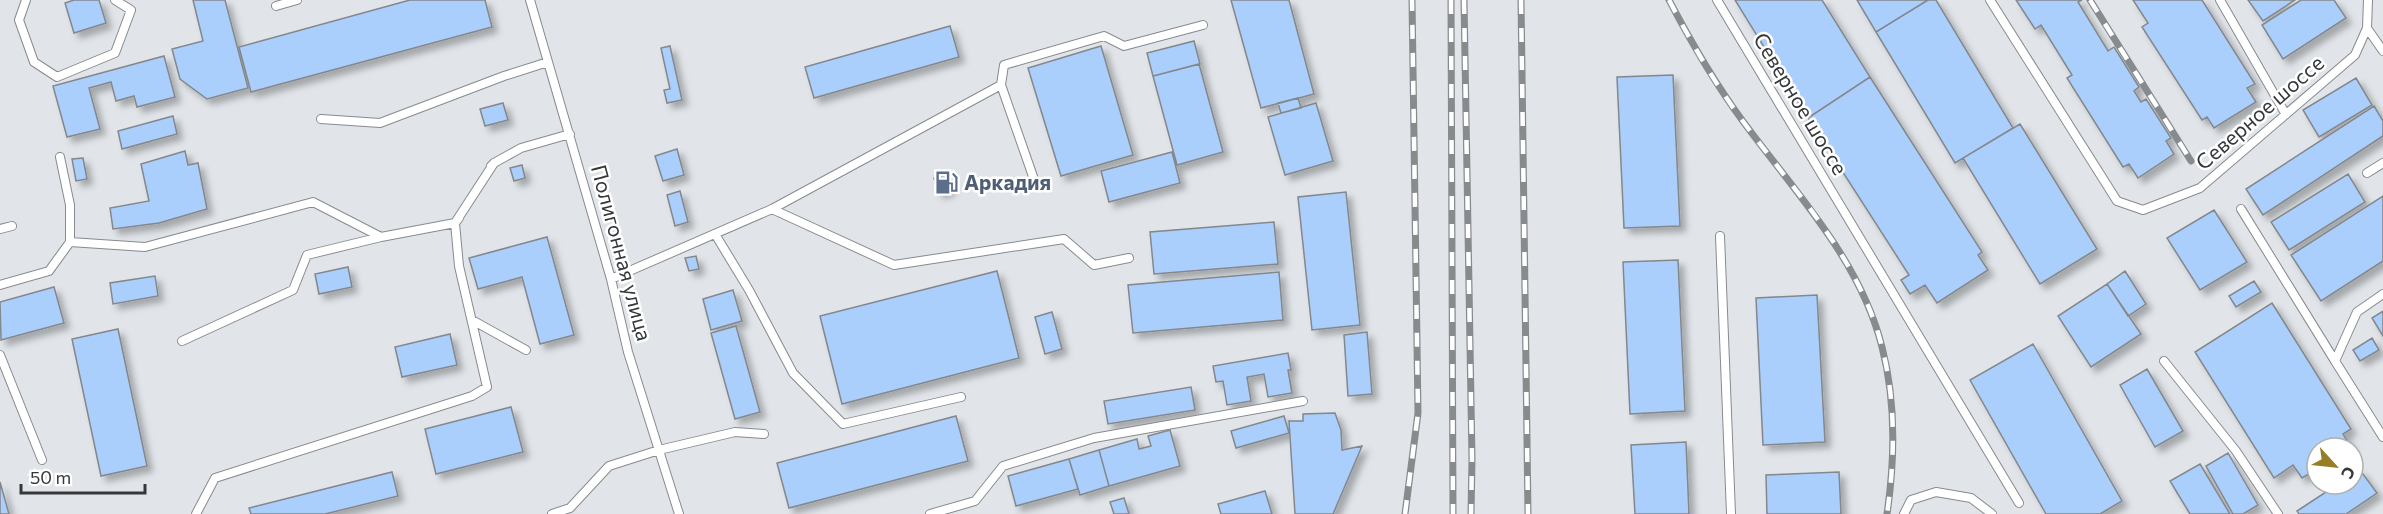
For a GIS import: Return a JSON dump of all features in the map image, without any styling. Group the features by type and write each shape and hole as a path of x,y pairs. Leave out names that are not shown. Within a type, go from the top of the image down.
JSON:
{"lane":[{"path":"26,0 19,20 34,62 57,77 115,53 131,10 115,0"},
{"path":"276,6 297,0"},
{"name":"Полигонная улица","path":"530,0 611,279 628,352 679,514"},
{"name":"Северное шоссе","path":"1717,0 2019,503"},
{"name":"Северное шоссе","path":"1990,0 2116,201 2144,210 2200,188 2285,113 2355,56 2367,28 2368,0"},
{"path":"2220,0 2285,113"},
{"path":"1036,185 1001,85 1004,65 1104,36 1124,46 1203,25"},
{"path":"2367,28 2383,51"},
{"path":"321,119 381,123 504,76 548,62"},
{"path":"611,279 772,209 1001,85"},
{"path":"196,514 215,478 472,396 487,387 459,266 455,223 494,163 521,148 570,134"},
{"path":"0,285 49,271 70,242 70,205 60,157"},
{"path":"2367,173 2383,162"},
{"path":"70,242 145,247 313,201 381,237"},
{"path":"772,209 894,265 1064,240 1094,265 1129,258"},
{"path":"2241,209 2383,437"},
{"path":"182,340 293,290 307,255 381,237 455,223"},
{"path":"0,229 12,226"},
{"path":"715,234 749,290 793,373 843,424 961,396"},
{"path":"1720,236 1731,514"},
{"path":"2335,361 2356,312 2383,294"},
{"path":"472,320 525,350"},
{"path":"0,355 42,460"},
{"path":"2164,361 2236,451 2278,514"},
{"path":"930,514 975,501 1003,466 1094,438 1303,401"},
{"path":"552,514 570,508 609,466 658,450 735,432 764,434"},
{"path":"1904,514 1911,500 1936,492 1971,498 1992,514"}],"building":[{"path":"74,0 99,0 106,23 74,33 65,3"},
{"path":"193,0 225,0 248,88 207,99 180,79 172,49 203,41"},
{"path":"410,0 485,0 492,27 251,92 239,47"},
{"path":"1231,0 1289,0 1314,94 1261,108"},
{"path":"1735,0 1822,0 1870,77 1808,118"},
{"path":"1857,0 1928,0 1876,32"},
{"path":"1928,0 1936,0 2013,128 1955,163 1876,32"},
{"path":"2016,0 2082,0 2078,2 2108,51 2114,47 2139,87 2134,91 2141,102 2146,99 2171,138 2166,141 2174,154 2138,178 2129,164 2123,167 2067,78 2072,75 2041,25 2035,29"},
{"path":"2133,0 2202,0 2255,84 2247,88 2256,102 2214,128 2207,117 2202,120 2142,27 2148,23"},
{"path":"2248,0 2295,0 2263,21"},
{"path":"2301,0 2334,0 2346,18 2283,59 2262,25"},
{"path":"950,26 959,57 814,98 805,67"},
{"path":"1194,41 1200,64 1153,76 1147,53"},
{"path":"670,46 682,100 667,103 664,90 670,89 661,48"},
{"path":"1101,46 1133,155 1061,176 1028,68"},
{"path":"164,56 175,97 137,107 134,96 116,101 111,82 89,88 100,129 67,137 53,86"},
{"path":"1199,64 1223,152 1177,165 1153,76"},
{"path":"1673,75 1680,226 1624,228 1617,77"},
{"path":"1870,77 1982,252 1978,255 1988,270 1937,303 1925,285 1910,294 1901,280 1909,275 1808,118"},
{"path":"2356,78 2372,105 2319,137 2303,110"},
{"path":"1298,98 1301,108 1281,113 1278,103"},
{"path":"503,103 508,120 485,126 480,109"},
{"path":"1316,103 1333,161 1285,175 1268,117"},
{"path":"2374,106 2383,121 2383,136 2263,215 2246,189"},
{"path":"173,116 177,134 122,149 118,131"},
{"path":"2020,124 2097,249 2040,284 1963,158"},
{"path":"677,149 684,175 663,181 655,156"},
{"path":"185,151 188,165 198,163 207,209 159,223 113,229 110,208 149,201 141,164"},
{"path":"1172,152 1180,183 1109,202 1101,171"},
{"path":"83,158 87,179 76,181 72,159"},
{"path":"522,165 525,178 514,181 510,168"},
{"path":"2348,174 2365,202 2289,250 2271,222"},
{"path":"945,175 949,190 938,193 934,178"},
{"path":"680,191 688,222 675,226 667,195"},
{"path":"1346,192 1360,325 1312,330 1298,197"},
{"path":"2383,196 2383,261 2321,301 2291,255"},
{"path":"2214,210 2247,262 2200,290 2167,238"},
{"path":"1274,222 1278,264 1154,274 1150,232"},
{"path":"547,237 574,335 540,344 522,277 478,289 469,258"},
{"path":"696,256 699,269 689,271 685,258"},
{"path":"1678,260 1685,411 1630,414 1623,262"},
{"path":"348,267 352,287 319,294 315,274"},
{"path":"997,271 1019,358 842,404 820,316"},
{"path":"2125,271 2146,304 2128,316 2107,284"},
{"path":"1279,272 1283,320 1133,333 1128,285"},
{"path":"155,276 158,296 113,304 110,283"},
{"path":"2254,281 2261,292 2236,307 2229,296"},
{"path":"2107,284 2141,334 2091,367 2058,316"},
{"path":"54,287 64,323 1,340 0,302"},
{"path":"733,290 742,321 711,330 703,299"},
{"path":"1817,295 1825,442 1763,445 1756,298"},
{"path":"2272,303 2351,429 2343,434 2344,436 2305,436 2305,476 2302,478 2293,465 2274,478 2195,352"},
{"path":"2383,311 2383,336 2372,318"},
{"path":"1052,312 1062,349 1045,354 1035,317"},
{"path":"736,326 760,412 735,419 711,333"},
{"path":"118,329 147,466 101,476 72,339"},
{"path":"1367,332 1372,394 1348,396 1344,335"},
{"path":"450,334 457,365 402,377 395,347"},
{"path":"2372,338 2379,350 2360,361 2353,350"},
{"path":"2033,344 2122,501 2100,514 2046,514 1970,380"},
{"path":"1288,353 1292,393 1268,397 1264,374 1247,377 1251,401 1227,405 1223,381 1216,382 1213,366"},
{"path":"2147,369 2183,431 2155,447 2120,385"},
{"path":"1191,387 1195,410 1108,424 1104,401"},
{"path":"511,407 523,452 436,474 425,429"},
{"path":"1335,413 1341,430 1342,450 1362,446 1333,514 1295,514 1289,421 1303,421 1303,414"},
{"path":"956,416 968,461 789,508 777,463"},
{"path":"1284,416 1289,433 1236,448 1231,431"},
{"path":"1170,430 1180,466 1109,486 1099,450 1137,439 1139,449 1151,446 1148,436"},
{"path":"1686,442 1689,514 1635,514 1631,445"},
{"path":"1099,450 1109,486 1080,495 1069,459"},
{"path":"2228,453 2258,505 2243,514 2233,514 2206,466"},
{"path":"1069,459 1078,489 1016,506 1008,476"},
{"path":"2200,464 2230,514 2190,514 2170,481"},
{"path":"392,472 398,496 325,514 251,514 249,508"},
{"path":"1839,472 1841,514 1767,514 1766,475"},
{"path":"2365,477 2377,493 2346,514 2299,514 2297,511 2320,496 2365,496"},
{"path":"0,482 9,514 0,514"},
{"path":"1265,491 1272,514 1221,514 1218,504"},
{"path":"1124,498 1129,514 1114,514 1110,502"}],"railway":[{"path":"1405,514 1418,413 1412,0"},
{"path":"1451,0 1453,514"},
{"path":"1464,0 1471,514"},
{"path":"1521,0 1528,514"},
{"path":"1669,0 1722,91 1842,255 1872,315 1887,367 1892,409 1893,451 1887,514"},
{"path":"2090,0 2191,161"}],"place":[{"name":"Аркадия","path":"946,183"}]}
